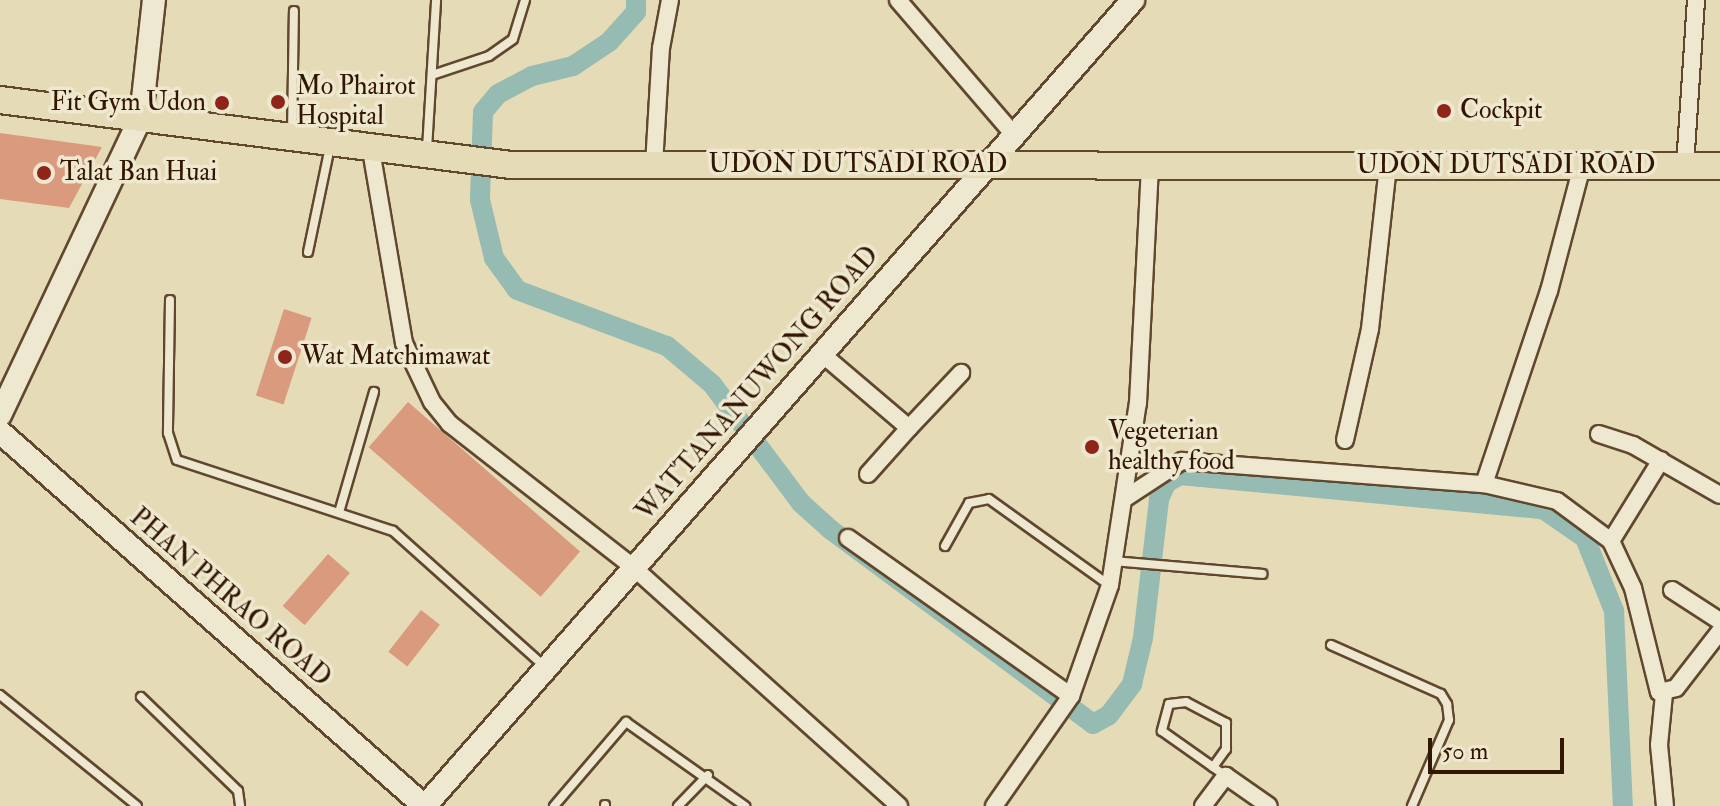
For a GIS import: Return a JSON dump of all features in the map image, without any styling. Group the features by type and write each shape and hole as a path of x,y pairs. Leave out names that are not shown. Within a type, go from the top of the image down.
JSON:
{"main road":[{"name":"UDON DUTSADI ROAD","path":"0,100 427,158 511,165 1720,166"}],"street":[{"path":"0,415 141,117 154,0"},
{"path":"654,165 670,0"},
{"path":"898,0 1014,135"},
{"name":"WATTANANUWONG ROAD","path":"425,806 1133,0"},
{"path":"1685,166 1696,0"},
{"path":"371,150 404,343 426,393 450,424 634,568 899,806"},
{"path":"994,806 1049,735 1071,696 1110,585 1127,497 1150,166"},
{"path":"1345,440 1370,329 1388,166"},
{"path":"1484,484 1549,291 1582,166"},
{"path":"822,354 909,428"},
{"path":"868,474 961,373"},
{"name":"PHAN PHRAO ROAD","path":"0,432 425,806"},
{"path":"1599,434 1661,460 1720,495"},
{"path":"1611,541 1661,460"},
{"path":"1127,497 1182,461 1484,484 1557,501 1611,541 1625,565 1656,685 1664,694 1659,745 1665,806"},
{"path":"848,538 1071,696"},
{"path":"1672,590 1720,621"},
{"path":"1664,694 1676,688 1720,631"},
{"path":"1203,806 1220,771 1269,806"}],"lane":[{"path":"427,158 436,0"},
{"path":"432,75 489,56 513,39 525,0"},
{"path":"292,138 294,11"},
{"path":"308,252 330,144"},
{"path":"170,300 168,433 177,460 340,509 407,541 546,668"},
{"path":"340,509 374,392"},
{"path":"945,546 969,503 989,499 1110,585"},
{"path":"1114,561 1262,574"},
{"path":"1331,645 1441,694 1447,704 1449,720 1412,806"},
{"path":"0,695 137,806"},
{"path":"141,697 238,791 240,806"},
{"path":"1186,702 1226,723 1226,749 1220,771 1162,731 1169,704 1186,702"},
{"path":"554,806 626,722 708,775 745,806"},
{"path":"678,806 708,775"}],"building":[{"name":"Talat Ban Huai","path":"0,133 102,147 69,208 0,199"},
{"name":"Wat Matchimawat","path":"284,309 312,318 283,405 256,396"},
{"path":"408,402 580,552 541,597 369,447"},
{"path":"328,554 350,573 305,625 283,606"},
{"path":"421,610 440,625 407,667 388,652"}],"waterway":[{"path":"636,0 636,12 609,42 573,66 532,76 498,94 483,112 480,200 494,258 517,290 667,346 712,384 801,503 831,530 1093,724 1109,715 1132,684 1143,638 1159,499 1166,483 1180,475 1543,509 1585,538 1614,611 1623,806"}],"place":[{"name":"Mo Phairot Hospital","path":"278,102"},
{"name":"Fit Gym Udon","path":"222,103"},
{"name":"Cockpit","path":"1444,111"},
{"name":"Talat Ban Huai","path":"44,173"},
{"name":"Wat Matchimawat","path":"285,357"},
{"name":"Vegeterian healthy food","path":"1092,447"}]}
